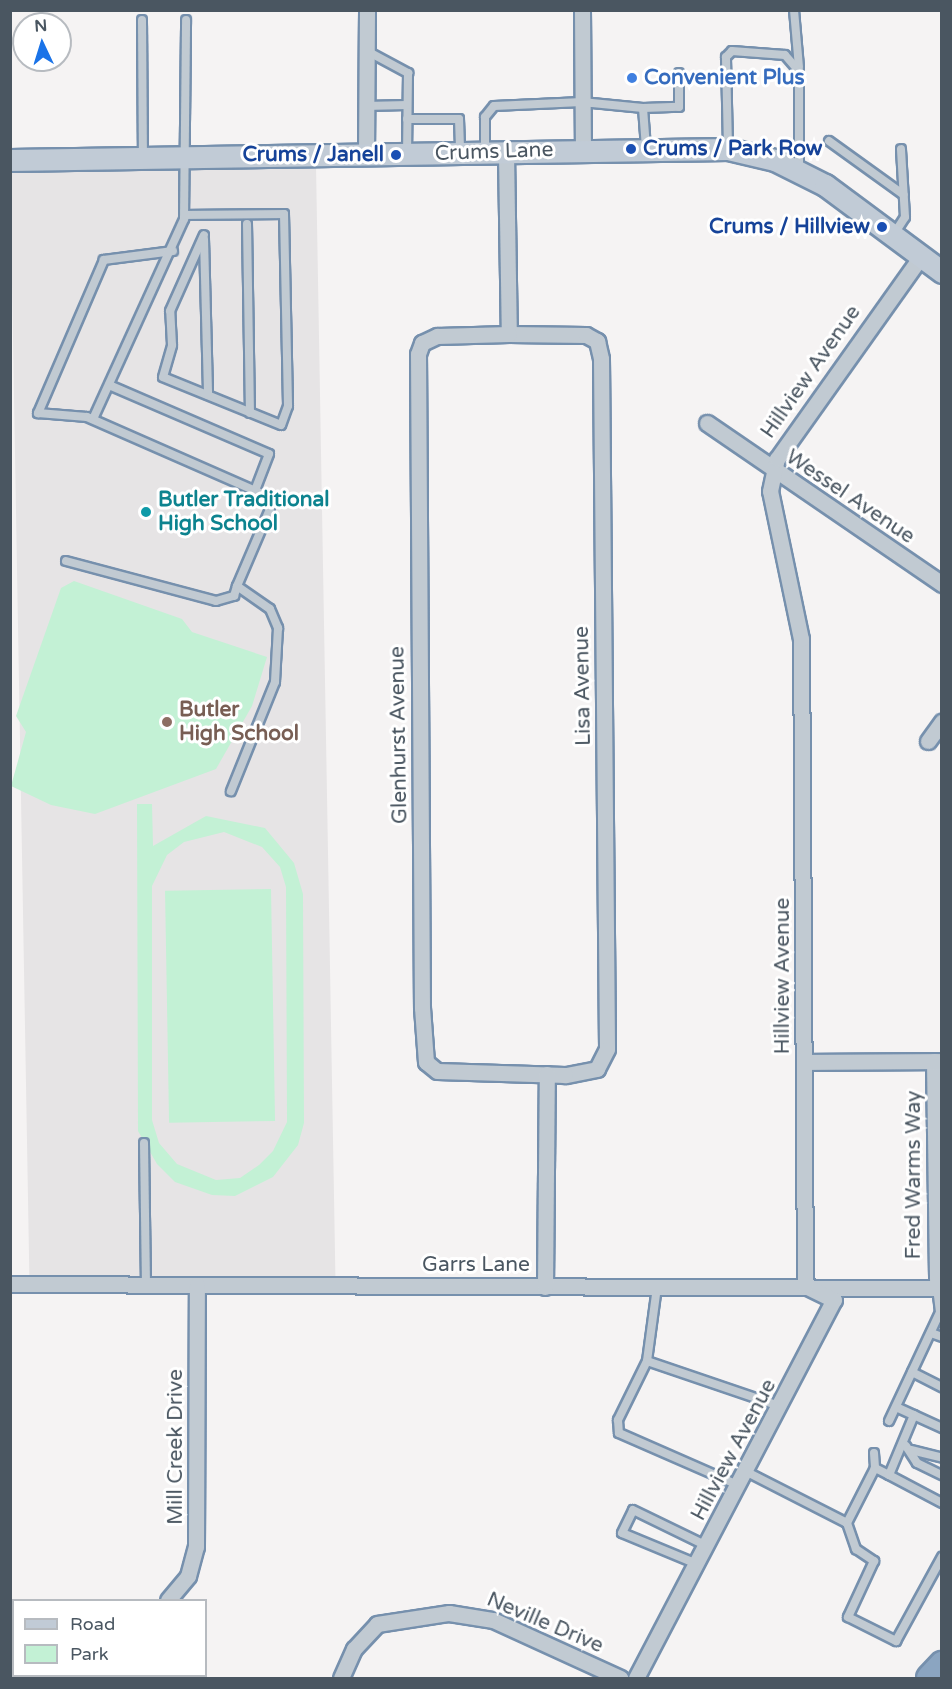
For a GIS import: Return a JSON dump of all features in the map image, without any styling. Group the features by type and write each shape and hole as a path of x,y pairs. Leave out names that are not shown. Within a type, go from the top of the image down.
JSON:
{"highway":[{"path":"930,1678 942,1665"}],"main road":[{"name":"Crums Lane","path":"10,160 407,155 645,148 728,149 799,171 942,272"}],"street":[{"path":"366,155 367,10"},
{"path":"582,10 583,150"},
{"path":"506,153 509,334"},
{"name":"Hillview Avenue","path":"636,1678 783,1407 834,1300 805,1286 801,639 770,498 777,459 921,256"},
{"name":"Lisa Avenue","path":"509,334 586,334 597,341 601,359 607,1049 597,1069 547,1074"},
{"name":"Glenhurst Avenue","path":"509,334 437,336 422,343 418,354 422,1008 426,1062 437,1071 547,1074"},
{"name":"Wessel Avenue","path":"707,423 942,584"},
{"path":"928,741 942,722"},
{"path":"805,1062 938,1061"},
{"name":"Fred Warms Way","path":"938,1061 939,1288"},
{"path":"545,1287 547,1074"},
{"name":"Garrs Lane","path":"10,1284 939,1288"},
{"name":"Mill Creek Drive","path":"169,1599 188,1576 196,1547 197,1285"},
{"name":"Neville Drive","path":"341,1678 358,1643 377,1624 449,1613 493,1620 620,1678"}],"lane":[{"path":"796,12 799,72 799,171"},
{"path":"142,20 143,159"},
{"path":"93,419 172,251 185,215 186,20"},
{"path":"366,50 408,73 407,155"},
{"path":"728,149 726,57 732,51 785,55 799,72"},
{"path":"485,153 485,117 494,106 582,102 643,108 679,107 679,73"},
{"path":"365,106 407,105"},
{"path":"643,108 645,148"},
{"path":"407,119 459,119 460,153"},
{"path":"829,141 904,195"},
{"path":"893,236 905,217 901,149"},
{"path":"185,215 284,214 288,406 281,425 163,377 172,345 170,311 204,235 208,395"},
{"path":"247,224 250,412"},
{"path":"66,561 216,601 234,597 270,509 267,495 93,419 38,413 104,260 172,251"},
{"path":"109,385 268,454 255,490"},
{"path":"231,791 275,682 277,649 270,609 237,586"},
{"path":"144,1143 146,1284"},
{"path":"657,1287 647,1361 618,1420 619,1433 739,1486"},
{"path":"889,1421 940,1312 939,1288"},
{"path":"931,1333 942,1337"},
{"path":"647,1361 783,1407"},
{"path":"912,1372 942,1387"},
{"path":"896,1407 942,1428"},
{"path":"914,1415 906,1429 908,1448 917,1463 942,1475"},
{"path":"908,1448 942,1458"},
{"path":"889,1475 908,1448"},
{"path":"847,1523 875,1468 874,1453"},
{"path":"875,1468 942,1503"},
{"path":"747,1472 847,1523 856,1550 874,1561 849,1617 896,1641 942,1557"},
{"path":"697,1564 622,1533 633,1510 707,1546"}],"shaded area":[{"name":"Butler High School","path":"316,165 335,1278 29,1283 10,170"}],"green space":[{"path":"74,581 182,619 192,632 267,657 252,706 216,769 95,814 51,805 11,786 26,732 16,716 61,588"},
{"path":"137,804 152,804 153,846 206,816 265,828 294,863 303,894 304,1123 298,1145 273,1177 235,1196 212,1195 175,1182 157,1164 138,1131","holes":["224,832 262,847 280,867 286,887 287,1122 273,1151 259,1165 240,1178 216,1180 177,1164 159,1143 152,1120 152,886 167,855 184,842"]},
{"path":"271,889 275,1121 169,1123 165,891"}],"place":[{"name":"Convenient Plus","path":"632,78"},
{"name":"Crums / Park Row","path":"631,149"},
{"name":"Crums / Janell","path":"396,155"},
{"name":"Crums / Hillview","path":"882,227"},
{"name":"Butler Traditional High School","path":"146,512"},
{"name":"Butler High School","path":"167,722"}]}
